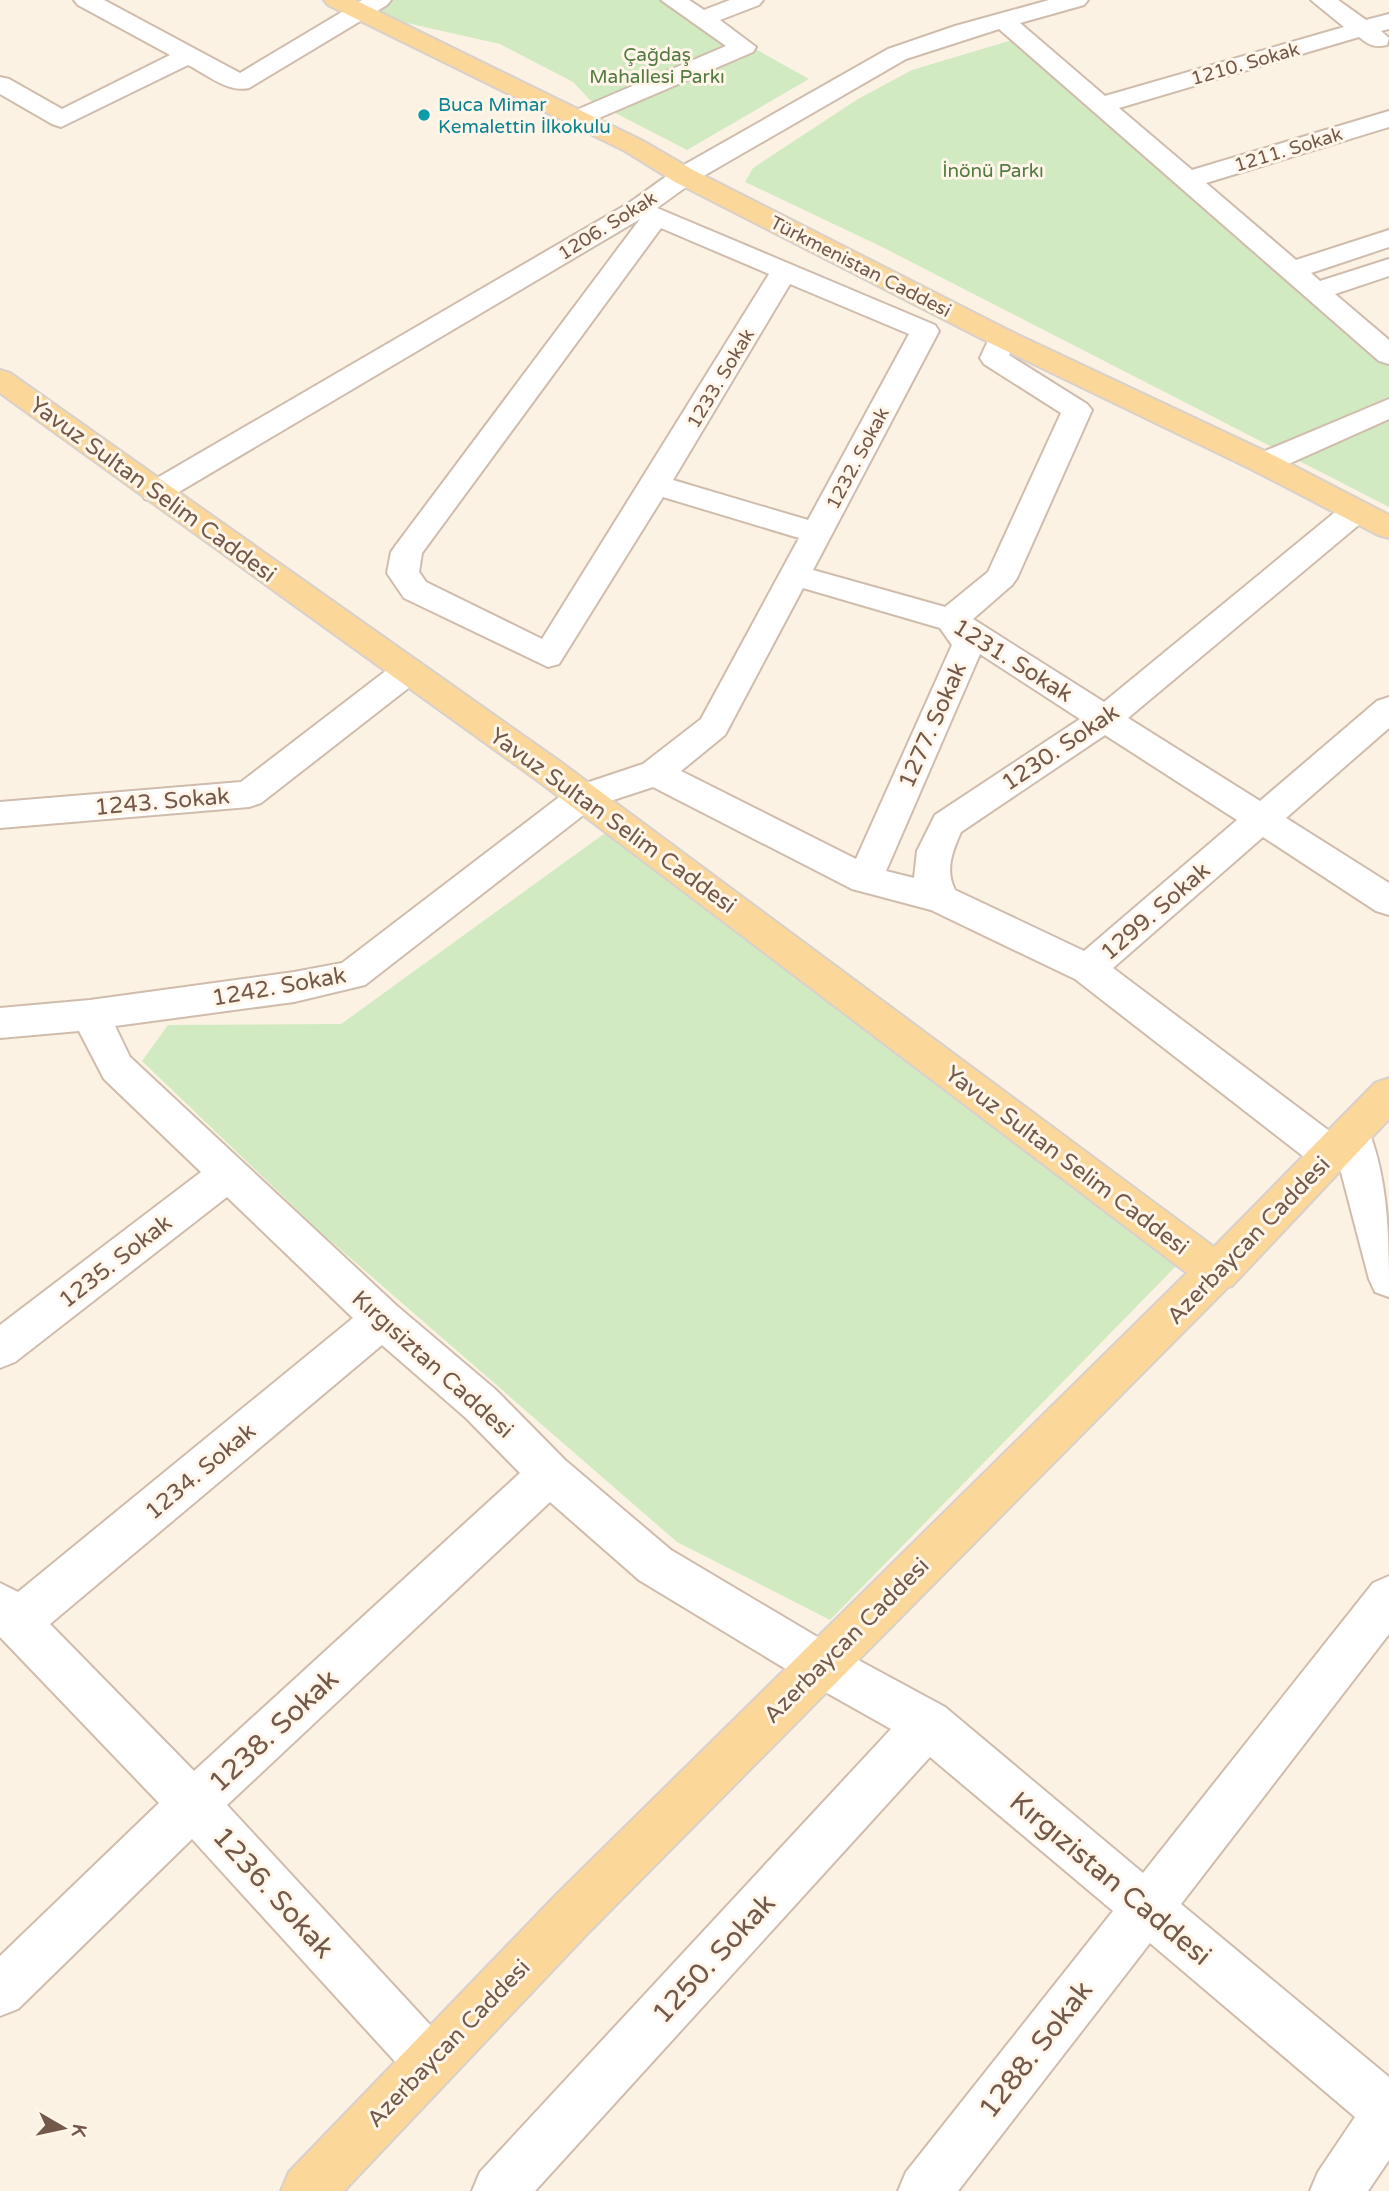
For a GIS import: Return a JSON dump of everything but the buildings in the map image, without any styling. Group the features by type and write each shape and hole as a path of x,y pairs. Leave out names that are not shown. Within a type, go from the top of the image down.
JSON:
{"main road":[{"name":"Türkmenistan Caddesi","path":"358,4 576,119 634,146 684,176 1002,338 1264,463 1389,528"},
{"name":"Yavuz Sultan Selim Caddesi","path":"0,379 583,797 1218,1273"},
{"name":"Azerbaycan Caddesi","path":"308,2191 428,2060 820,1664 1218,1273 1389,1094"}],"street":[{"path":"86,0 240,83 358,4"},
{"path":"576,119 744,47 673,0"},
{"path":"702,19 751,0"},
{"name":"1206. Sokak","path":"156,492 647,212 684,176 897,54 1003,20 1040,4 1076,0"},
{"path":"1323,0 1389,48"},
{"path":"1003,20 1389,355"},
{"name":"1210. Sokak","path":"1101,105 1389,21"},
{"path":"0,84 61,120 189,55"},
{"name":"1211. Sokak","path":"1188,180 1389,119"},
{"name":"1232. Sokak","path":"583,797 655,773 713,727 925,331 647,212"},
{"name":"1233. Sokak","path":"647,212 407,552 402,573 415,590 548,656 785,270"},
{"path":"1292,270 1389,238"},
{"path":"1316,291 1389,267"},
{"path":"951,620 1001,578 1077,410 994,358 1002,338"},
{"path":"1264,463 1389,408"},
{"path":"654,485 817,533"},
{"name":"1230. Sokak","path":"941,899 931,877 935,851 947,824 1106,718 1356,511"},
{"name":"1231. Sokak","path":"795,575 951,620 1389,901"},
{"name":"1277. Sokak","path":"865,879 968,644 951,620"},
{"name":"1243. Sokak","path":"0,815 249,794 408,671"},
{"name":"1299. Sokak","path":"1341,1144 1088,969 1389,709"},
{"path":"655,773 865,879 941,899 1088,969"},
{"name":"1242. Sokak","path":"0,1023 90,1015 294,987 352,975 583,797"},
{"name":"Kırgısiztan Caddesi","path":"90,1015 117,1068 382,1320 481,1405 550,1474 655,1566 820,1664"},
{"path":"1341,1144 1389,1279"},
{"name":"1235. Sokak","path":"0,1349 229,1173"},
{"name":"1234. Sokak","path":"9,1613 382,1320"},
{"name":"1238. Sokak","path":"0,1991 193,1804 550,1474"},
{"name":"1288. Sokak","path":"925,2191 1389,1598"},
{"name":"1236. Sokak","path":"9,1613 193,1804 428,2060"},
{"name":"Kırgızistan Caddesi","path":"820,1664 928,1724 1389,2112"},
{"name":"1250. Sokak","path":"499,2191 928,1724"},
{"path":"1337,2191 1389,2112"}],"green space":[{"name":"Çağdaş Mahallesi Parkı","path":"379,0 673,0 809,79 687,150 590,100 573,82 500,44 358,12"},
{"name":"İnönü Parkı","path":"1022,37 1389,355 1389,507 882,247 745,182 753,168 858,99 912,70"},
{"path":"619,823 1181,1261 830,1620 677,1542 318,1230 142,1061 168,1025 341,1024"}],"place":[{"name":"Buca Mimar Kemalettin İlkokulu","path":"424,115"}]}
